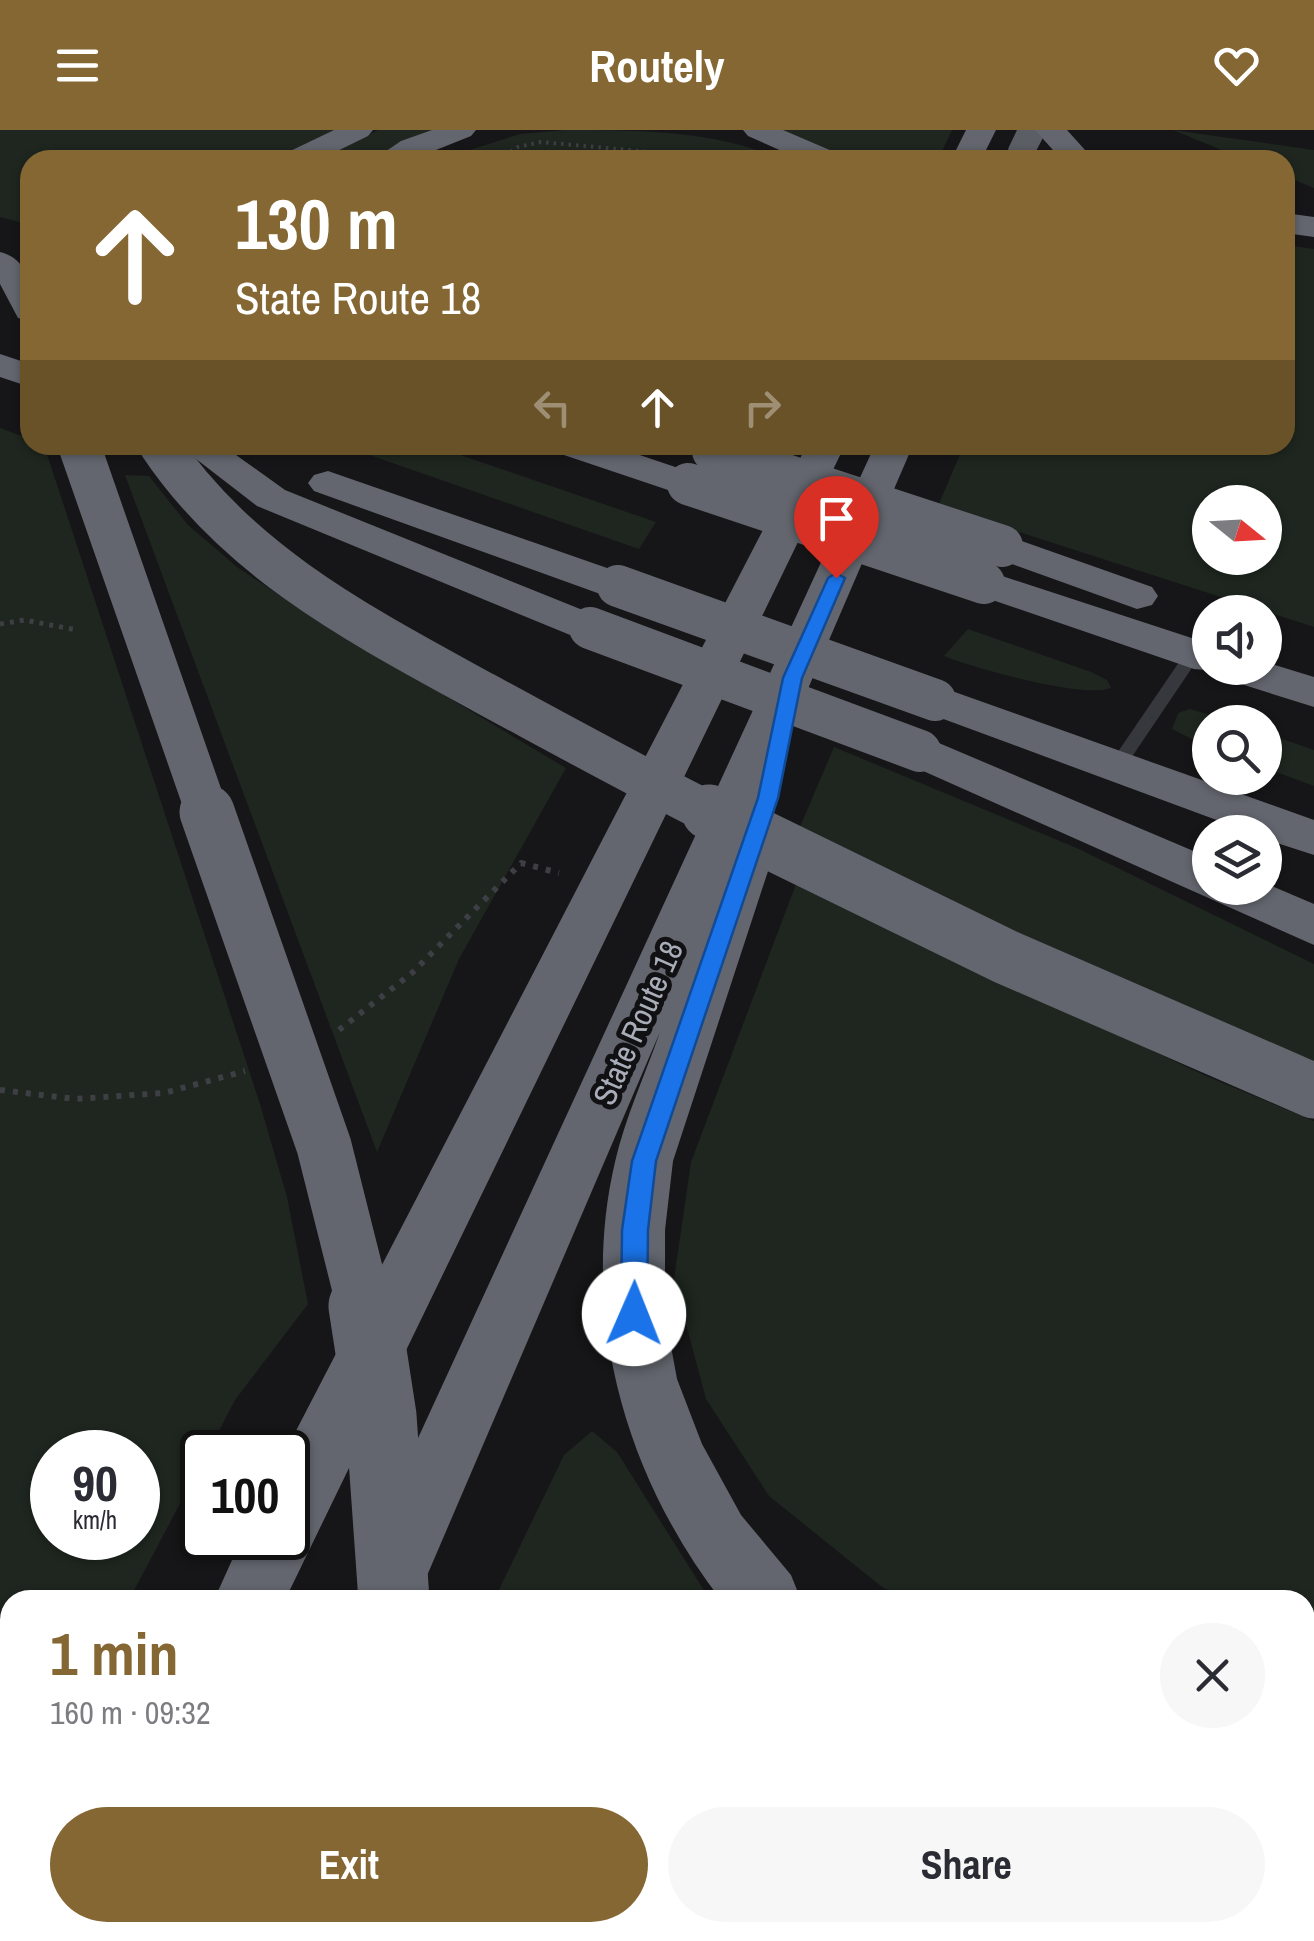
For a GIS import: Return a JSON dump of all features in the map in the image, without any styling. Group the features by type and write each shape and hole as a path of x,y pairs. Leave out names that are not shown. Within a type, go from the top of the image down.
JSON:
{"highway":[{"path":"316,150 358,130"},
{"path":"406,150 461,130"},
{"path":"758,130 805,150"},
{"path":"1050,130 1069,150"},
{"path":"0,258 20,290"},
{"path":"82,455 324,1146 362,1290 381,1416 393,1590"},
{"path":"166,455 210,516 257,556 311,592 583,747 926,922 1146,1022 1314,1091"},
{"path":"211,455 271,498 590,628 920,751 1192,870"},
{"path":"249,455 1314,838"},
{"path":"657,455 699,460 1192,640"},
{"path":"310,1473 820,455"},
{"name":"State Route 18","path":"384,1590 890,455"},
{"path":"1282,649 1314,661"},
{"path":"758,1590 717,1539 674,1459 645,1380 634,1314 635,1230 644,1161 768,798 793,678"},
{"path":"1282,682 1314,692"},
{"path":"1268,905 1314,926"},
{"path":"254,1590 268,1560"}],"lane":[{"path":"1117,766 1192,663"}],"path":[{"path":"513,150 553,142 634,150"},
{"path":"0,624 24,620 77,630"}],"shaded area":[{"path":"0,130 334,130 293,150 20,150 20,222 0,217"},
{"path":"378,130 435,130 389,150 337,150"},
{"path":"565,130 649,132 703,137 757,150 470,150 520,134"},
{"path":"781,130 952,130 943,150 820,150"},
{"path":"1173,130 1314,150 1314,188 1295,180 1295,150 1222,150"},
{"path":"1295,246 1314,249 1314,627 1282,617 1282,595 1215,595 938,506 960,455 1295,455"},
{"path":"0,428 20,435 20,455 47,455 287,1197 308,1304 235,1400 219,1430 180,1430 180,1504 160,1541 160,1430 30,1430 30,1560 150,1560 134,1590 0,1590"},
{"path":"370,455 460,455 656,522 639,549"},
{"path":"125,475 149,476 188,525 237,567 303,611 566,768 459,959 377,1152"},
{"path":"968,629 1091,672 1107,680 1111,688 1054,686 944,656"},
{"path":"1192,710 1192,739 1172,729 1178,713"},
{"path":"1282,739 1314,750 1314,786 1282,774"},
{"path":"834,747 1079,849 1314,964 1314,1064 797,834"},
{"path":"796,884 1204,1075 1314,1121 1314,1590 882,1587 769,1496 706,1399 674,1279 691,1162"},
{"path":"592,1431 617,1452 704,1590 499,1590 564,1455"}],"route":[{"path":"634,1314 635,1230 644,1161 768,798 793,678 836,578"}]}
